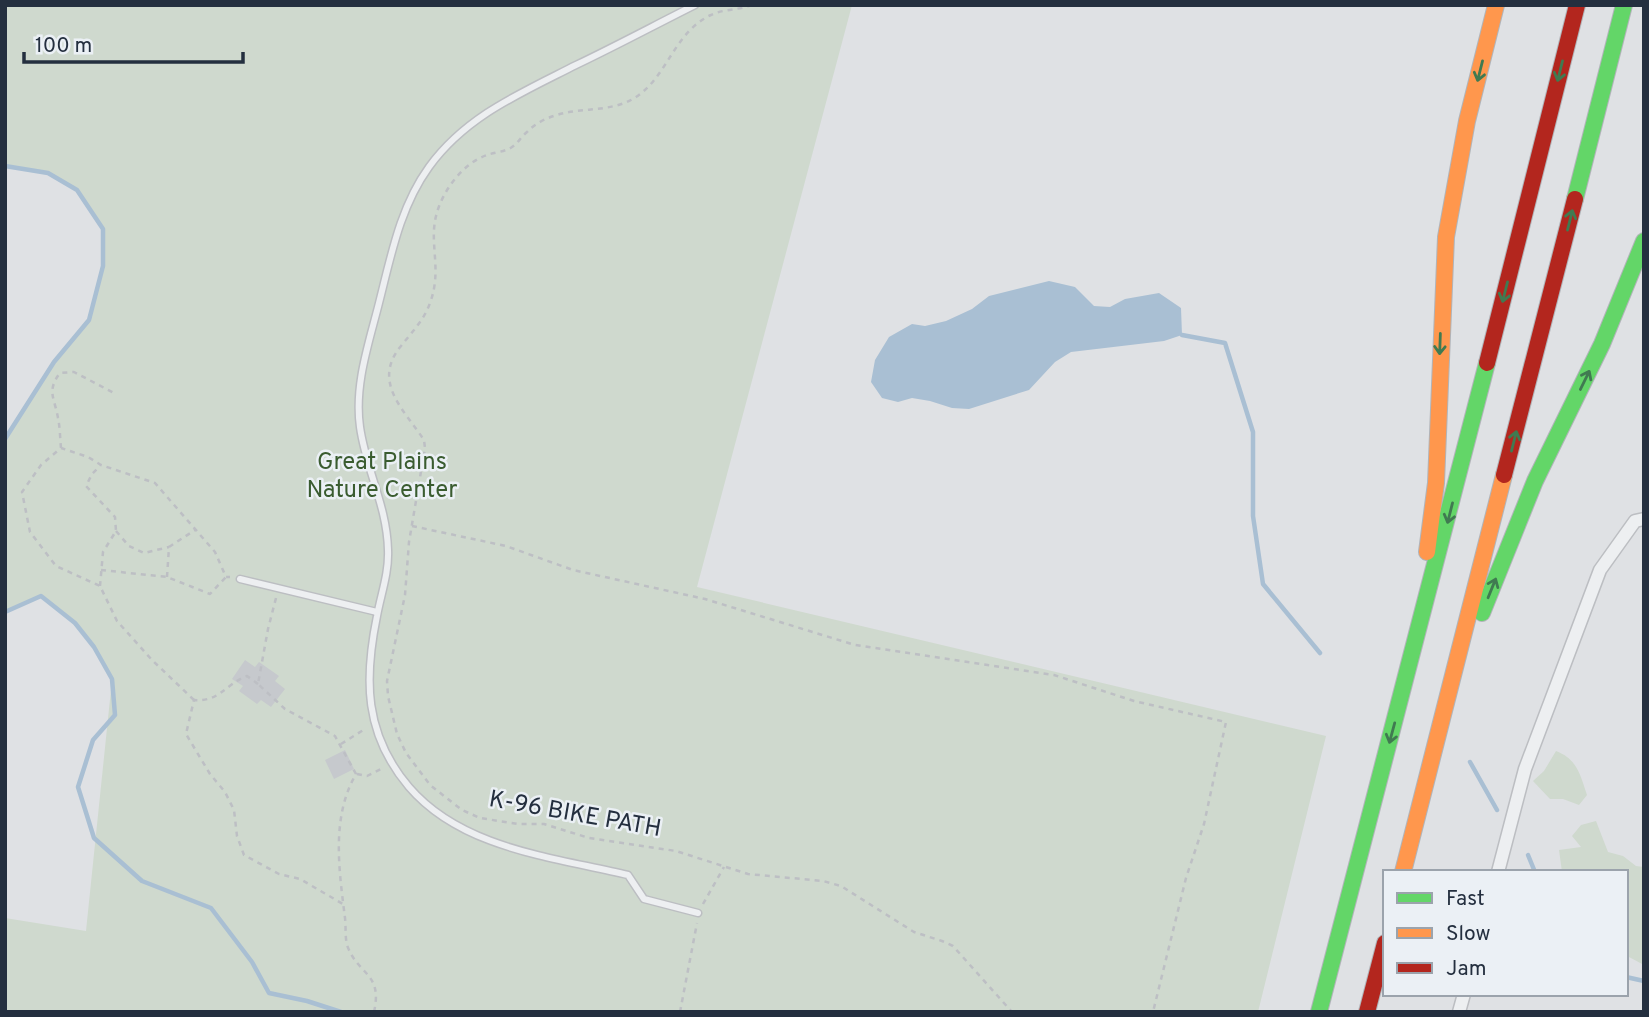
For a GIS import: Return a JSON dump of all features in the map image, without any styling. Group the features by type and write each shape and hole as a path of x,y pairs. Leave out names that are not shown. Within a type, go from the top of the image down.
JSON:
{"highway":[{"path":"1415,646 1436,483 1446,237 1467,121 1496,5"},
{"path":"1319,1012 1415,646 1577,5"},
{"path":"1404,870 1624,5"},
{"path":"1449,697 1535,481 1602,344 1644,241"},
{"path":"1367,1012 1383,951"}],"street":[{"path":"1498,870 1525,769 1600,570 1635,520 1644,519"}],"lane":[{"path":"695,5 488,111 453,138 427,170 402,219 363,368 359,397 360,427 381,500 387,529 388,554 386,577 369,657 368,681 375,725 392,762 407,785 442,818 467,832 496,844 628,875 645,899 698,913"},
{"path":"240,579 377,612"}],"path":[{"name":"K-96 BIKE PATH","path":"752,5 711,15 697,24 685,35 657,77 639,96 618,106 564,113 538,123 508,149 476,159 465,168 441,201 433,233 437,268 433,294 418,326 397,351 390,370 393,396 424,440 425,448 412,526 405,595 389,664 388,696 397,734 406,753 430,785 462,810 480,818 518,824 544,824 589,838 676,851 747,874 823,881 841,886 905,928 953,946 1012,1012"},
{"path":"61,448 58,416 52,401 53,382 60,373 74,372 114,393"},
{"path":"61,448 88,457 101,465 155,482 215,552 226,577"},
{"path":"61,448 41,465 22,492 30,532 56,566 100,586"},
{"path":"101,465 86,486 115,517 116,531 103,552 100,586 117,621 152,660 194,700 208,701 219,696 232,682 247,677 285,709 335,736 356,774 348,786 342,808 339,841 347,944 359,965 375,983 377,996 374,1012"},
{"path":"412,526 506,546 573,570 705,599 855,645 1054,675 1134,701 1226,722 1205,824 1186,878 1153,1012"},
{"path":"116,531 129,545 144,553 169,547 195,530"},
{"path":"167,577 169,547"},
{"path":"101,570 167,577 209,594 226,577"},
{"path":"226,577 240,579"},
{"path":"258,684 279,588"},
{"path":"194,700 186,734 234,810 237,836 244,855 279,874 300,878 344,905"},
{"path":"341,744 354,734 375,725"},
{"path":"681,1012 698,913 724,867"}],"green space":[{"name":"Great Plains Nature Center","path":"5,5 852,5 697,587 1326,736 1258,1012 5,1012 5,918 86,931 112,680 82,634 42,596 5,612 5,439 54,362 89,320 103,266 103,229 77,190 48,173 5,165"},
{"path":"1556,751 1569,758 1580,774 1587,795 1579,805 1563,799 1550,799 1533,781 1544,771"},
{"path":"1596,821 1608,852 1623,856 1636,866 1644,867 1644,965 1629,957 1628,952 1628,870 1562,870 1559,850 1581,847 1572,836 1581,825"}],"water":[{"path":"1049,281 1075,287 1094,306 1110,307 1125,299 1159,293 1181,308 1182,335 1164,341 1071,352 1055,362 1029,390 969,409 952,408 912,398 898,402 882,398 871,382 875,360 889,337 912,324 925,326 946,321 972,309 989,296"}],"building":[{"path":"245,660 255,667 259,662 279,676 275,681 285,689 271,707 261,700 257,704 239,691 243,686 232,679"},
{"path":"345,750 354,769 334,779 325,760"}],"waterway":[{"path":"5,166 48,173 77,190 103,229 103,266 89,320 54,362 5,439"},
{"path":"1182,335 1225,343 1253,432 1253,516 1263,584 1320,653"},
{"path":"5,612 41,596 75,623 94,647 112,679 115,715 93,740 78,787 94,838 142,881 211,908 252,962 269,993 341,1012"},
{"path":"1470,762 1497,810"},
{"path":"1528,855 1534,870"},
{"path":"1628,977 1644,981"}],"traffic: fast":[{"path":"1575,199 1624,5"},
{"path":"1482,613 1535,481 1602,344 1644,241"},
{"path":"1319,1012 1487,363"}],"traffic: slow":[{"path":"1427,552 1436,483 1446,237 1467,121 1496,5"},
{"path":"1404,870 1504,475"}],"traffic: jam":[{"path":"1487,363 1577,5"},
{"path":"1504,475 1575,199"},
{"path":"1367,1012 1383,951"}]}
